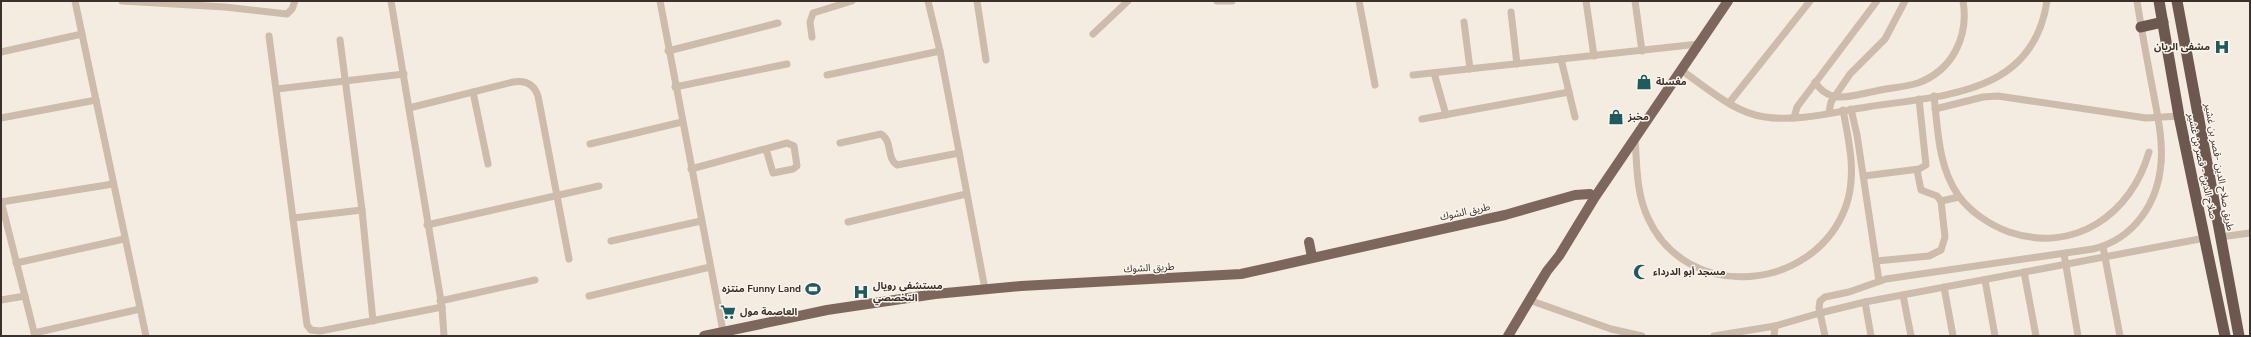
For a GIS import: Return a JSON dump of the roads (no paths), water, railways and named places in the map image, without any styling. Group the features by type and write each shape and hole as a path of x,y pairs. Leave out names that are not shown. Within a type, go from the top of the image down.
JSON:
{"highway":[{"name":"صلاح الدين - قصر بن غشير","path":"2159,1 2179,116 2225,336"},
{"name":"طريق صلاح الدين -قصر بن غشير","path":"2177,1 2239,336"},
{"path":"2142,27 2163,22"}],"main road":[{"path":"1593,195 1635,138 1728,1"},
{"path":"1508,336 1547,271 1559,256 1628,136 1648,118"},
{"name":"طريق الشوك","path":"704,336 788,318 900,298 985,289 1223,276 1254,272 1505,215 1575,195 1593,195"},
{"path":"1309,242 1312,258"}],"street":[{"path":"75,1 124,239 146,336"},
{"path":"122,1 225,7 287,14 292,9 295,1"},
{"path":"391,1 441,304 444,336"},
{"path":"660,1 668,51 723,331"},
{"path":"812,37 810,19 813,13 852,1"},
{"path":"928,1 940,51 985,289"},
{"path":"977,1 986,60"},
{"path":"1093,34 1128,1"},
{"path":"1217,1 1232,1"},
{"path":"1359,1 1375,85"},
{"path":"1586,1 1594,56"},
{"path":"1635,1 1642,51"},
{"path":"1729,103 1810,1"},
{"path":"1794,118 1797,106 1877,1"},
{"path":"1829,112 1830,106 1835,97 1854,68 1885,38 1905,1"},
{"path":"1815,82 1821,91 1835,97 1909,85 1934,74 1948,62 1960,42 1965,19 1963,1"},
{"path":"1681,70 1729,103 1754,115 1779,118 1794,118 1934,96 1982,86 2011,69 2033,43 2042,23 2047,1"},
{"path":"1825,336 1819,304 1825,297 1849,292 1879,281 2103,247 2128,232 2147,211 2160,169 2162,152 2158,119 2136,1"},
{"path":"1511,12 1517,64"},
{"path":"1464,22 1470,69"},
{"path":"668,51 778,23"},
{"path":"1,52 82,34"},
{"path":"269,36 307,325 311,330 320,331 373,321 535,280"},
{"path":"340,40 344,81 362,210 373,321"},
{"path":"1413,75 1699,44"},
{"path":"827,75 940,51"},
{"path":"1561,59 1575,117"},
{"path":"675,87 787,64"},
{"path":"1434,73 1446,115"},
{"path":"276,89 404,74"},
{"path":"409,108 520,81 532,86 538,96 556,195 570,259"},
{"path":"473,92 488,164"},
{"path":"1422,119 1569,92"},
{"path":"1934,96 1940,152 1945,169 1959,197 1973,211 2002,229 2036,238 2070,235 2092,227 2116,211 2137,184 2149,152"},
{"path":"1935,109 1983,97 1998,96 2158,119 2179,116"},
{"path":"1864,176 1917,170 1924,167 1927,162 1919,98"},
{"path":"1,118 96,100"},
{"path":"1851,109 1864,176 1879,281"},
{"path":"1635,138 1638,186 1642,203 1658,234 1682,259 1698,268 1716,274 1752,277 1785,269 1799,262 1823,242 1839,221 1848,196 1852,169 1843,110"},
{"path":"590,144 682,122"},
{"path":"840,143 881,134 888,139 893,160 897,164 959,153"},
{"path":"691,169 787,143 794,146 797,166 792,169 773,173 766,149"},
{"path":"1876,261 1929,256 1938,253 1945,242 1941,201 1937,196 1921,190 1917,170"},
{"path":"113,184 1,202 34,334 140,309"},
{"path":"427,225 599,186"},
{"path":"848,222 966,194"},
{"path":"1941,201 1959,197"},
{"path":"293,218 362,210"},
{"path":"611,242 701,221"},
{"path":"2220,237 2250,233"},
{"path":"1714,336 1775,326 1865,302 2205,238"},
{"path":"16,263 124,239"},
{"path":"2103,247 2120,336"},
{"path":"2064,254 2078,336"},
{"path":"589,296 710,267"},
{"path":"2024,272 2036,336"},
{"path":"1985,280 1995,336"},
{"path":"1944,288 1953,336"},
{"path":"1903,295 1911,336"},
{"path":"1,300 25,296"},
{"path":"1529,300 1611,329 1642,336"},
{"path":"1865,302 1871,336"},
{"path":"1774,336 1775,326"}],"place":[{"name":"مشفى الريان","path":"2222,47"},
{"name":"مغسلة","path":"1644,82"},
{"name":"مخبز","path":"1616,117"},
{"name":"مسجد أبو الدرداء","path":"1641,272"},
{"name":"منتزه Funny Land","path":"813,289"},
{"name":"مستشفى رويال التخصصي","path":"861,292"},
{"name":"العاصمة مول","path":"728,312"}]}
